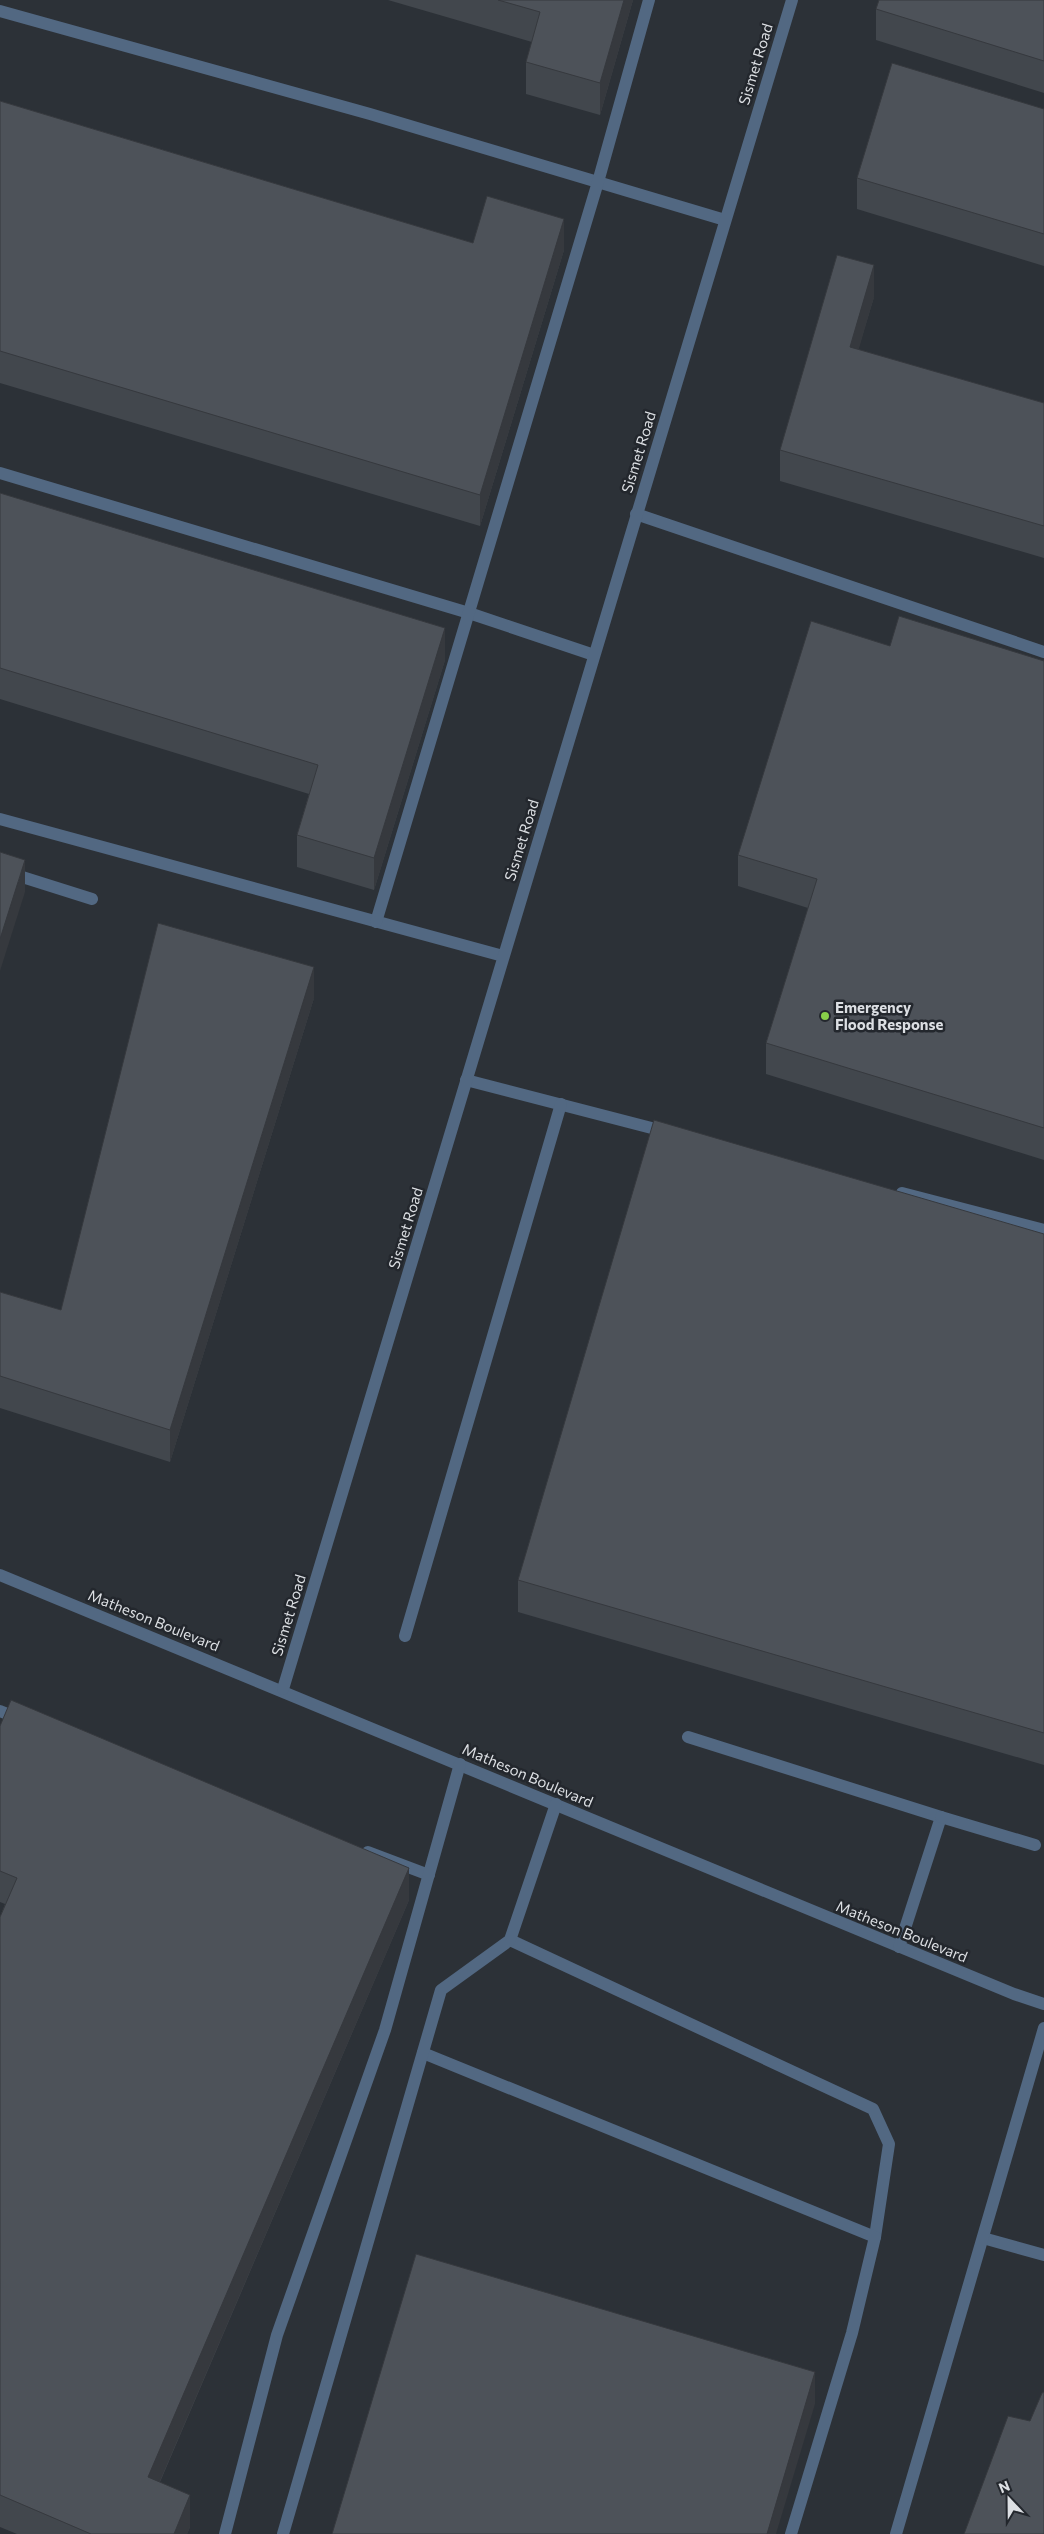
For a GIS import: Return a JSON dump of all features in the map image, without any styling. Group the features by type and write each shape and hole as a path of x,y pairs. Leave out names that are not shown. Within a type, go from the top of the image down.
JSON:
{"street":[{"path":"376,922 598,182 649,0"},
{"name":"Sismet Road","path":"282,1689 792,0"},
{"path":"0,11 370,114 725,220"},
{"path":"0,473 469,614 594,654"},
{"path":"636,514 1044,652"},
{"path":"0,819 503,956"},
{"path":"0,870 92,899"},
{"path":"466,1080 677,1134"},
{"path":"405,1636 561,1104"},
{"path":"889,1190 1044,1230"},
{"name":"Matheson Boulevard","path":"0,1576 282,1689 899,1947 1014,1994 1044,2004"},
{"path":"0,1711 28,1722"},
{"path":"688,1737 1035,1845"},
{"path":"225,2534 277,2335 385,2030 460,1764"},
{"path":"283,2534 441,1990 510,1940 556,1804"},
{"path":"899,1947 941,1817"},
{"path":"354,1846 429,1875"},
{"path":"510,1940 873,2109 889,2144 874,2237 852,2333 791,2534"},
{"path":"896,2534 1044,2028"},
{"path":"423,2053 874,2237"},
{"path":"983,2238 1044,2255"}],"building":[{"path":"498,0 624,0 600,83 526,62 540,12"},
{"path":"879,0 1044,0 1044,61 876,9"},
{"path":"892,63 1044,109 1044,234 857,178"},
{"path":"0,101 473,243 487,196 564,219 480,495 0,351"},
{"path":"837,255 874,265 850,347 1044,403 1044,526 780,450"},
{"path":"0,493 445,628 374,858 297,835 318,765 0,668"},
{"path":"899,616 1044,661 1044,1128 766,1043 817,879 738,855 811,621 890,646"},
{"path":"0,852 25,860 0,939"},
{"path":"158,923 314,967 170,1430 0,1376 0,1292 61,1310"},
{"path":"654,1120 1044,1234 1044,1733 518,1580"},
{"path":"11,1700 409,1868 148,2477 190,2495 174,2534 91,2534 0,2495 0,1917 17,1878 0,1871 0,1726"},
{"path":"416,2254 815,2372 767,2534 332,2534"},
{"path":"1044,2392 1044,2534 964,2534 1008,2416 1030,2421"}],"place":[{"name":"Emergency Flood Response","path":"825,1016"}]}
